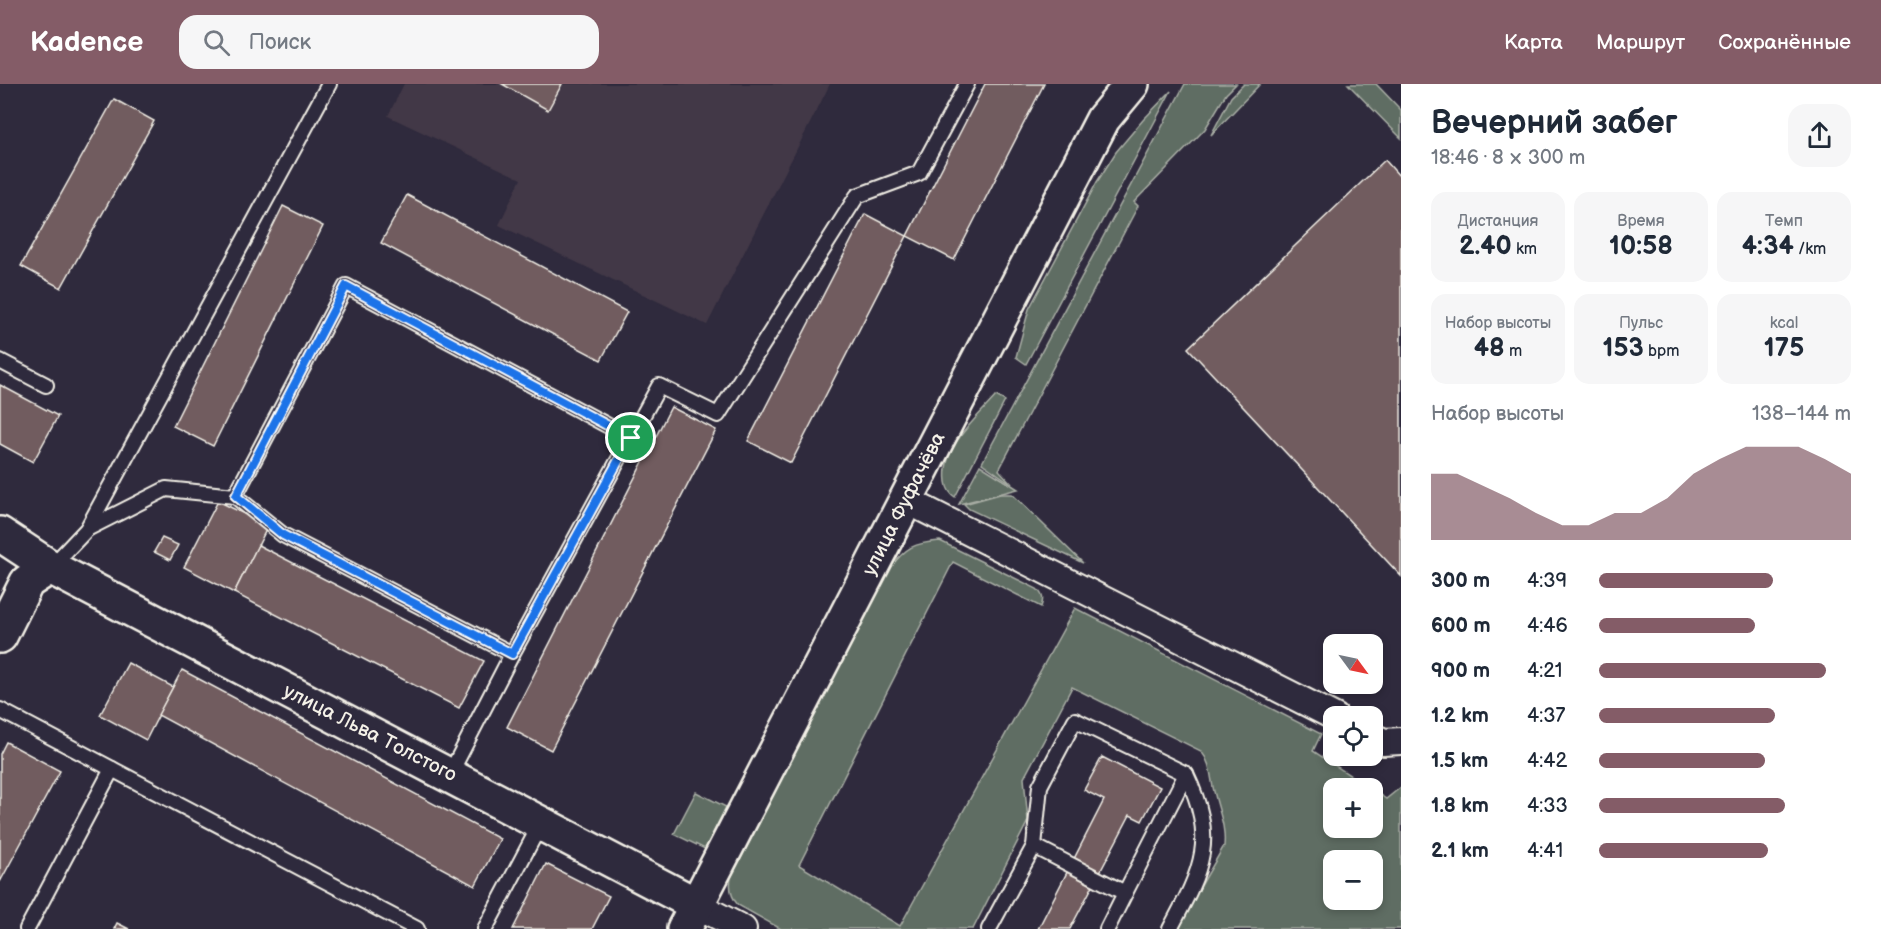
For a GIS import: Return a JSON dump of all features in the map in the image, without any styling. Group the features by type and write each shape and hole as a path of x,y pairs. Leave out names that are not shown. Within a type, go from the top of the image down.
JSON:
{"street":[{"path":"1104,119 1120,84"},
{"name":"улица Фуфачёва","path":"690,917 1104,119 1132,84"},
{"path":"906,500 1323,711"},
{"name":"улица Льва Толстого","path":"0,534 50,567 541,823 690,917 743,929"},
{"path":"0,636 27,582 50,567"},
{"path":"1383,742 1401,741"}],"lane":[{"path":"50,567 87,529 329,84"},
{"path":"450,774 512,654 659,386 718,415 856,196 919,173 967,84"},
{"path":"236,496 346,286 631,438"},
{"path":"0,361 45,385"},
{"path":"87,529 166,489 236,496 283,535 512,654"},
{"path":"0,710 417,929"},
{"path":"989,929 1034,846 1040,786 1075,720 1186,774 1196,796 1203,822 1203,852 1190,892 1170,929"},
{"path":"27,929 112,769"},
{"path":"1107,929 1186,774"},
{"path":"485,929 541,823"},
{"path":"1034,846 1125,892"}],"shaded area":[{"path":"404,84 830,84 707,325 499,225 521,179 388,116"}],"green space":[{"path":"1185,84 1236,84 1226,94 1205,129 1134,202 1138,206 999,470 1012,484 982,463"},
{"path":"1244,84 1260,84 1211,135 1231,97"},
{"path":"1348,84 1376,84 1401,110 1401,138"},
{"path":"1171,91 1026,364 1016,357 1029,309 1097,182 1116,152"},
{"path":"996,396 1005,401 955,497 949,491 946,482 949,457 961,435"},
{"path":"980,465 1018,489 959,504"},
{"path":"1000,494 1012,494 1083,563 969,509 964,504"},
{"path":"940,541 1037,589 1042,597 1041,607 953,562 799,865 900,926 1075,608 1321,734 1313,751 1323,758 1323,766 1336,766 1354,778 1323,778 1323,838 1383,838 1383,797 1386,799 1401,787 1401,929 1176,929 1224,846 1223,826 1205,756 1201,751 1072,687 1024,778 1028,821 973,929 781,929 738,905 731,893 731,878 890,568 901,555 917,545"},
{"path":"696,792 726,807 705,849 674,834"}],"building":[{"path":"502,84 562,84 548,110"},
{"path":"985,84 1044,84 954,260 907,236"},
{"path":"114,99 154,121 61,288 21,266"},
{"path":"1385,160 1401,178 1401,576 1188,348"},
{"path":"407,195 627,312 601,360 381,243"},
{"path":"283,206 323,226 213,446 173,426"},
{"path":"865,214 907,236 791,463 748,441"},
{"path":"0,385 58,416 33,462 0,444"},
{"path":"671,407 716,430 551,750 507,727"},
{"path":"218,501 268,526 234,593 184,567"},
{"path":"162,538 178,545 170,560 154,552"},
{"path":"258,545 484,661 459,708 234,593"},
{"path":"128,663 173,687 146,740 100,715"},
{"path":"182,670 500,839 475,886 158,715"},
{"path":"6,742 60,771 0,882 0,754"},
{"path":"1102,757 1160,787 1142,821 1130,815 1070,929 1038,929 1104,800 1084,790"},
{"path":"546,864 609,896 592,929 513,929"},
{"path":"117,923 129,929 114,929"}],"route":[{"path":"346,286 631,438 512,654 283,535 236,496 346,286"}]}
